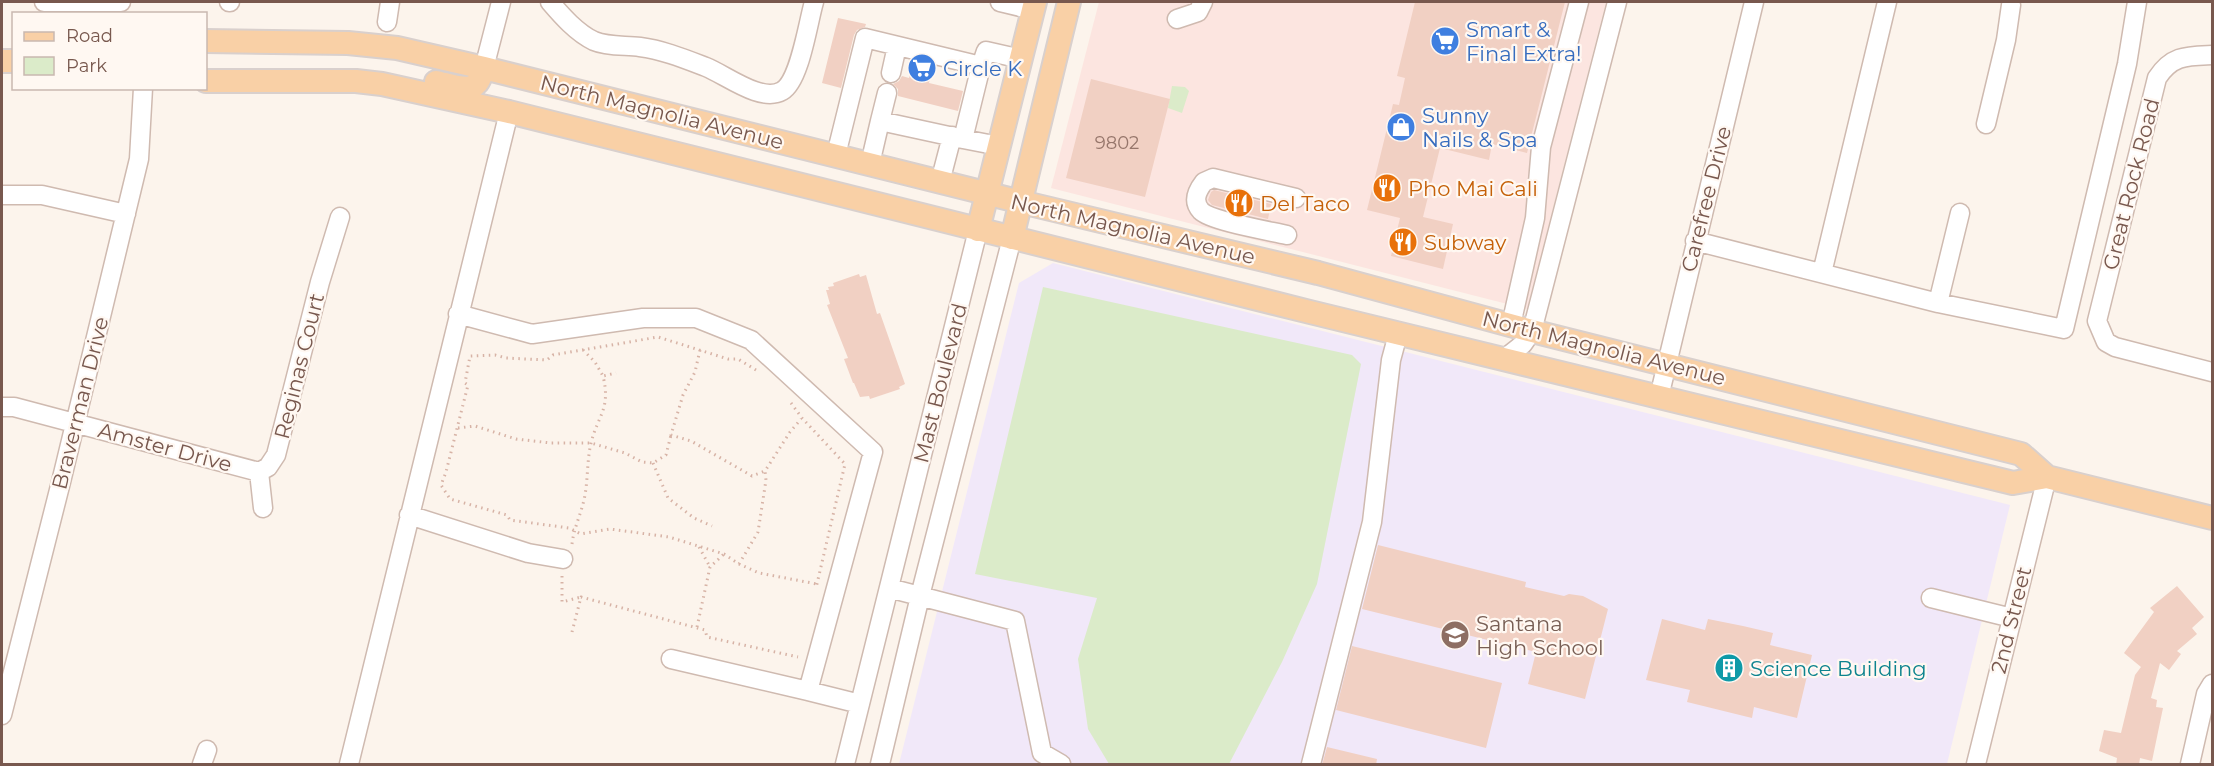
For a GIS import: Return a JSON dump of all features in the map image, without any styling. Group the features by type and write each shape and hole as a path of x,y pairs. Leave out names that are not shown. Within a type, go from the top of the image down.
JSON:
{"main road":[{"name":"Mast Boulevard","path":"1012,238 1069,2"},
{"name":"Mast Boulevard","path":"978,230 1034,6"},
{"name":"North Magnolia Avenue","path":"207,41 348,43 397,48 484,68 1021,202 1318,273 1521,328 2021,454 2047,477"},
{"path":"356,81 375,71 461,87 473,86 478,82 484,68"},
{"name":"North Magnolia Avenue","path":"207,81 356,81 381,84 509,112 978,230 2013,483 2047,477 2212,518"}],"street":[{"path":"44,2 121,2"},
{"path":"387,22 390,2"},
{"path":"484,68 501,2"},
{"path":"550,2 566,20 592,40 602,44 642,47 671,54 708,68 749,89 769,95 787,88 795,75 814,2"},
{"path":"1000,2 1034,6"},
{"path":"1177,19 1198,12 1203,2"},
{"path":"1504,359 1523,344 1521,328 1535,218 1541,147 1579,2"},
{"path":"1521,328 1617,2"},
{"name":"Carefree Drive","path":"1659,397 1754,2"},
{"path":"1822,273 1887,2"},
{"path":"1695,241 1938,303 2064,329 2127,64 2137,2"},
{"path":"1986,124 2006,40 2005,3"},
{"path":"836,155 865,38 981,66"},
{"path":"891,74 897,46"},
{"path":"940,182 958,137 986,51 1021,59"},
{"name":"Great Rock Road","path":"2212,55 2188,56 2166,64 2157,78 2097,321 2106,342 2115,347 2212,372"},
{"name":"Braverman Drive","path":"2,715 8,658 75,423 139,159 143,90"},
{"path":"870,164 887,93"},
{"path":"349,765 509,112"},
{"path":"880,121 999,146"},
{"path":"1287,235 1206,214 1196,204 1197,190 1208,178 1219,178 1296,198"},
{"path":"2,195 42,195 126,214"},
{"path":"1938,303 1960,213"},
{"name":"Reginas Court","path":"259,472 268,467 276,455 340,217"},
{"name":"Mast Boulevard","path":"845,765 978,230"},
{"name":"Mast Boulevard","path":"880,765 920,596 1012,238"},
{"path":"458,314 532,334 643,318 696,318 751,340 873,452 808,691"},
{"path":"1311,765 1372,522 1391,360 1398,333"},
{"name":"Amster Drive","path":"2,407 15,407 259,472"},
{"path":"259,472 263,508"},
{"name":"2nd Street","path":"1976,765 2047,477"},
{"path":"409,515 528,554 563,559"},
{"path":"889,588 1015,621 1042,753 1061,765"},
{"path":"1931,598 2012,618"},
{"path":"671,659 860,704"},
{"path":"2190,765 2206,694 2212,684"}],"path":[{"path":"758,372 738,359 728,359 658,337 553,355 547,360 506,358 495,355 470,356 465,382 468,385 441,485 450,500 507,515 510,520 569,528 581,534 610,529 669,537 724,554 759,573 817,584"},
{"path":"574,531 584,500 591,443 606,404 603,376 595,362 583,350"},
{"path":"458,428 475,426 516,439 551,443 591,443 625,453 642,462 653,463 666,455 683,395 695,372 700,350"},
{"path":"603,376 616,374"},
{"path":"789,401 845,464 814,595"},
{"path":"671,435 691,441 752,476 765,471 790,432 802,418"},
{"path":"653,463 668,498 694,518 712,526"},
{"path":"739,564 758,532 766,480 765,471"},
{"path":"698,546 710,567"},
{"path":"697,627 710,567 724,554"},
{"path":"572,632 581,597 697,627 705,630 707,637 799,657"}],"shaded area":[{"path":"1099,2 1606,2 1527,309 1051,188"},
{"name":"Santana High School","path":"1053,263 2010,505 1947,764 899,764 1019,283"}],"green space":[{"path":"1172,86 1185,87 1189,91 1182,113 1168,108"},
{"path":"1043,287 1352,355 1361,364 1317,584 1282,662 1229,764 1109,764 1088,729 1078,659 1097,598 975,574"}],"building":[{"path":"1415,2 1565,2 1527,153 1492,144 1489,160 1440,148 1423,217 1453,224 1443,269 1391,256 1400,218 1367,210 1393,104 1399,105 1405,78 1397,76"},
{"path":"838,18 866,24 854,35 841,88 822,83"},
{"path":"913,61 933,66 929,83 963,91 958,111 898,96 898,89 893,84 902,76 909,78"},
{"path":"1091,79 1170,99 1145,197 1066,178"},
{"path":"1214,190 1271,204 1268,219 1212,205 1208,200"},
{"path":"859,274 860,277 866,275 877,314 880,313 905,384 899,387 900,389 870,399 869,396 860,397 853,383 844,359 848,358 827,305 830,304 826,290 829,290 828,287"},
{"path":"1378,545 1526,582 1525,587 1564,596 1569,594 1583,596 1608,609 1585,699 1528,684 1536,652 1362,609"},
{"path":"2177,586 2204,617 2192,628 2197,634 2177,651 2181,654 2169,670 2160,663 2151,698 2157,700 2156,707 2163,708 2152,761 2140,758 2139,765 2116,765 2117,758 2099,751 2104,730 2121,733 2135,675 2141,667 2124,653 2154,612 2150,608"},
{"name":"Science Building","path":"1662,619 1705,630 1708,619 1773,633 1770,645 1812,655 1797,718 1754,707 1752,718 1687,702 1690,690 1646,680"},
{"path":"1352,646 1502,683 1486,748 1336,710"},
{"path":"1327,747 1377,759 1376,765 1322,765"}],"place":[{"name":"Smart & Final Extra!","path":"1445,41"},
{"name":"Circle K","path":"922,68"},
{"name":"Sunny Nails & Spa","path":"1401,127"},
{"name":"Pho Mai Cali","path":"1387,188"},
{"name":"Del Taco","path":"1239,203"},
{"name":"Subway","path":"1403,242"},
{"name":"Santana High School","path":"1455,635"},
{"name":"Science Building","path":"1729,668"}]}
